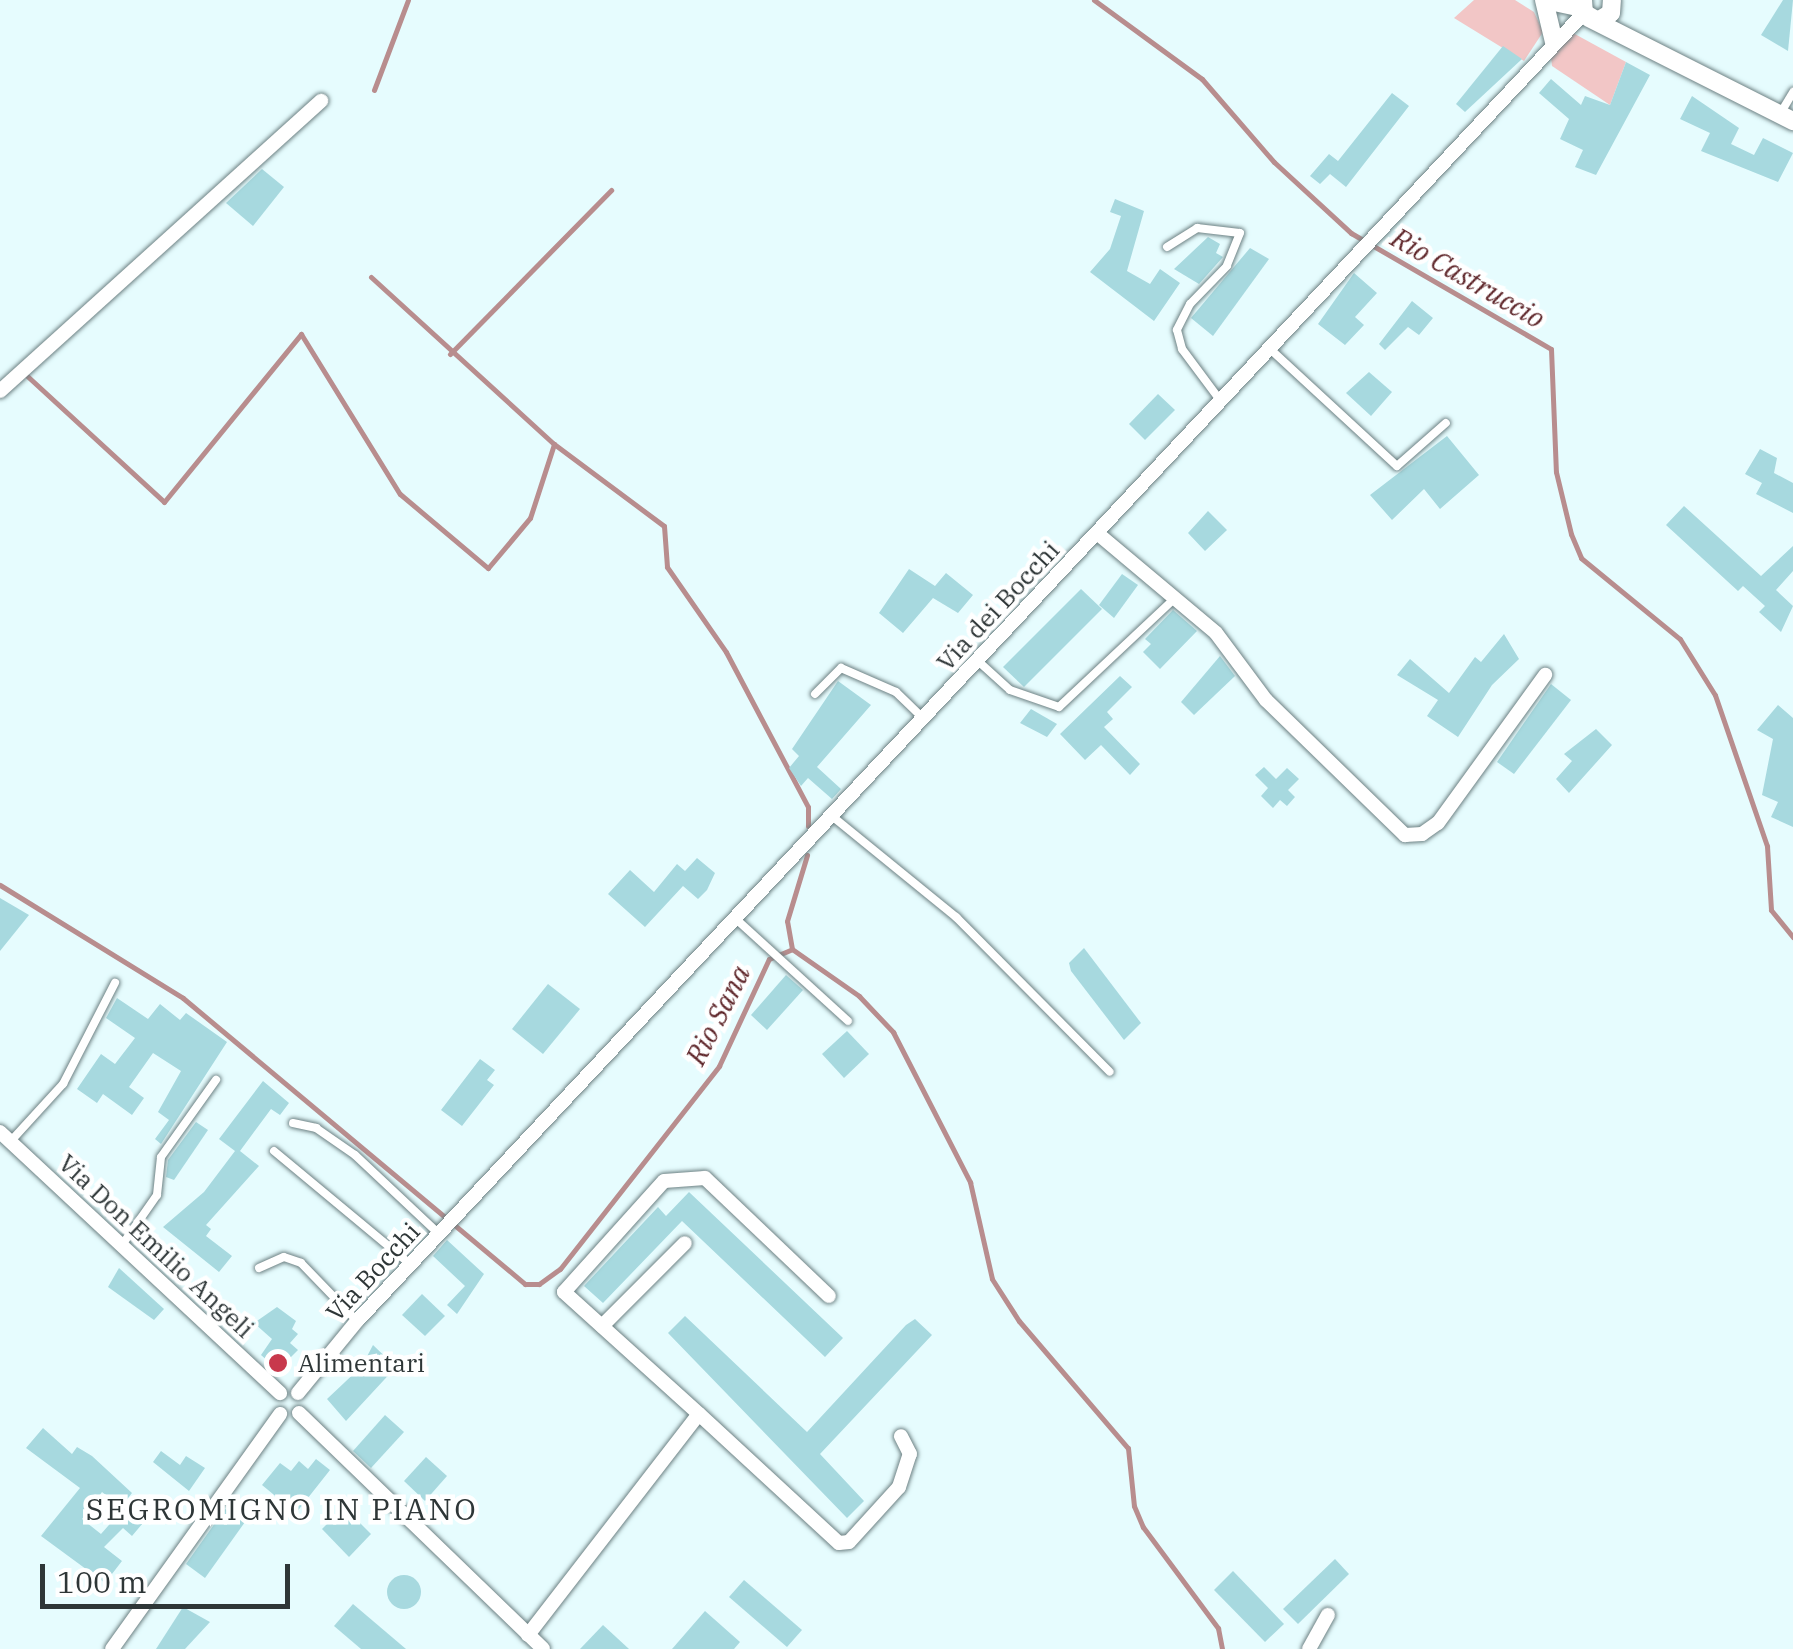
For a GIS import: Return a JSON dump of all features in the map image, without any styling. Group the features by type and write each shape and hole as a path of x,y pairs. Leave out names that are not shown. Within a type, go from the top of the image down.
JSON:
{"street":[{"path":"1554,42 1545,0 1585,10 1603,20 1612,4 1644,46"},
{"path":"1585,10 1644,46 1786,117"},
{"name":"Via dei Bocchi","path":"442,1232 1585,10"},
{"path":"0,391 321,101"},
{"path":"1097,533 1216,634 1266,700 1405,835 1438,824 1545,675"},
{"name":"Via Don Emilio Angeli","path":"5,1137 280,1393"},
{"path":"829,1296 705,1178 664,1181 564,1292 838,1543 848,1542 899,1487 910,1454 901,1436"},
{"name":"Via Bocchi","path":"298,1393 357,1322 442,1232"},
{"path":"602,1326 685,1242"},
{"path":"112,1649 280,1414 280,1393 298,1393 299,1413 544,1649"},
{"path":"280,1414 299,1413"},
{"path":"528,1635 699,1414"},
{"path":"1309,1649 1328,1616"}],"lane":[{"path":"1786,117 1793,92"},
{"path":"1167,247 1197,228 1240,232 1227,266 1190,304 1177,330 1182,349 1220,400"},
{"path":"1269,348 1398,466 1446,423"},
{"path":"978,661 1010,690 1059,707 1175,598"},
{"path":"815,694 841,668 896,692 924,718"},
{"path":"833,817 956,918 1110,1072"},
{"path":"737,920 848,1021"},
{"path":"5,1137 63,1084 115,984"},
{"path":"122,1245 157,1195 161,1157 216,1080"},
{"path":"293,1123 316,1128 355,1155 442,1232"},
{"path":"274,1151 410,1264"},
{"path":"259,1268 284,1257 301,1263 357,1322"}],"shaded area":[{"path":"1474,0 1515,0 1534,12 1543,32 1524,61 1454,18"},
{"path":"1573,33 1626,62 1610,105 1552,66 1551,57"}],"building":[{"path":"1783,0 1793,0 1788,51 1761,35"},
{"path":"1503,46 1522,59 1465,112 1456,104"},
{"path":"1626,62 1650,75 1596,175 1575,167 1583,150 1560,139 1569,119 1539,93 1551,79 1581,105 1585,96 1610,105"},
{"path":"1392,93 1409,106 1346,187 1330,174 1320,184 1310,176 1329,154 1338,161"},
{"path":"1692,96 1739,128 1731,144 1754,155 1763,138 1793,153 1778,182 1701,151 1710,133 1680,119"},
{"path":"262,169 284,187 253,226 226,203"},
{"path":"1115,199 1144,211 1127,271 1150,284 1160,269 1180,283 1154,321 1090,272 1110,249 1121,216 1110,212"},
{"path":"1208,237 1220,244 1216,253 1223,257 1199,284 1174,269"},
{"path":"1250,248 1269,259 1213,336 1191,318"},
{"path":"1354,273 1377,293 1355,317 1364,325 1345,345 1318,324"},
{"path":"1412,301 1433,318 1419,335 1408,327 1385,350 1379,344"},
{"path":"1369,372 1392,392 1371,416 1346,393"},
{"path":"1158,394 1175,410 1145,440 1129,424"},
{"path":"1447,436 1479,475 1440,509 1424,489 1392,520 1370,495"},
{"path":"1760,449 1777,458 1774,473 1793,483 1793,513 1756,494 1762,483 1745,474"},
{"path":"1684,506 1761,576 1793,546 1793,571 1776,590 1793,606 1781,632 1759,612 1765,606 1743,586 1738,591 1666,525"},
{"path":"1208,511 1227,530 1205,551 1188,533"},
{"path":"909,569 935,586 946,573 973,595 958,613 933,598 903,633 879,613"},
{"path":"1122,574 1138,585 1114,618 1099,605"},
{"path":"1081,589 1102,609 1024,687 1003,667"},
{"path":"1173,610 1197,631 1160,669 1143,652 1151,644 1145,639"},
{"path":"1504,634 1519,659 1492,685 1458,737 1427,716 1438,700 1397,675 1410,659 1449,693 1475,657 1481,662"},
{"path":"1220,656 1235,676 1194,715 1181,702"},
{"path":"1120,676 1132,687 1107,712 1113,719 1104,727 1140,764 1130,775 1101,745 1085,760 1060,734"},
{"path":"838,681 871,705 817,767 841,789 832,799 808,778 801,786 789,768 799,756 792,749"},
{"path":"1551,684 1571,700 1514,774 1497,762"},
{"path":"1778,705 1793,718 1793,827 1771,817 1778,802 1762,795 1773,739 1757,730"},
{"path":"1031,709 1057,724 1047,737 1020,723"},
{"path":"1596,729 1612,745 1569,793 1556,779 1572,761 1564,754"},
{"path":"1264,767 1276,779 1287,768 1299,779 1288,790 1295,797 1287,806 1280,800 1273,808 1261,796 1268,788 1255,775"},
{"path":"697,858 715,873 707,890 698,899 683,886 645,927 608,894 630,870 654,892 677,864 685,871"},
{"path":"0,898 29,915 0,951"},
{"path":"1084,948 1141,1023 1124,1040 1071,971 1069,963"},
{"path":"786,975 803,990 767,1030 751,1015"},
{"path":"548,984 580,1009 543,1054 512,1029"},
{"path":"117,998 148,1019 160,1004 180,1020 186,1013 227,1042 161,1144 155,1139 169,1120 158,1112 181,1071 153,1053 129,1087 144,1098 132,1115 103,1094 97,1103 77,1089 101,1054 115,1064 135,1038 106,1018"},
{"path":"847,1031 869,1054 844,1078 822,1054"},
{"path":"480,1059 495,1070 487,1080 494,1085 462,1126 441,1110"},
{"path":"263,1081 289,1103 280,1115 271,1109 240,1151 259,1166 206,1225 211,1229 206,1236 232,1256 219,1272 163,1227 204,1192 235,1151 219,1139"},
{"path":"196,1122 208,1130 174,1180 166,1177 168,1160"},
{"path":"689,1192 843,1338 825,1357 682,1221 603,1303 584,1286 658,1207 666,1216"},
{"path":"447,1240 484,1274 457,1314 447,1305 465,1286 433,1256"},
{"path":"119,1268 164,1309 154,1320 108,1287"},
{"path":"422,1294 445,1316 425,1336 402,1315"},
{"path":"277,1307 296,1321 292,1329 298,1334 290,1343 298,1350 278,1370 261,1355 272,1339 254,1323"},
{"path":"685,1316 807,1432 906,1325 915,1319 932,1335 820,1454 864,1501 847,1518 668,1333"},
{"path":"373,1345 396,1367 346,1421 327,1399 362,1366"},
{"path":"385,1415 404,1432 371,1468 353,1451"},
{"path":"43,1428 72,1454 77,1447 92,1456 132,1493 121,1507 102,1492 82,1519 101,1534 130,1501 148,1517 132,1536 123,1528 104,1547 122,1561 105,1583 41,1536 80,1488 26,1448"},
{"path":"161,1451 180,1465 186,1456 205,1468 189,1491 153,1462"},
{"path":"426,1457 447,1476 425,1501 404,1481"},
{"path":"316,1459 330,1470 296,1513 262,1485 280,1463 291,1471 299,1461 308,1469"},
{"path":"344,1507 371,1534 349,1557 322,1529"},
{"path":"225,1509 245,1522 205,1578 186,1564"},
{"path":"1335,1559 1349,1574 1298,1624 1283,1609"},
{"path":"1233,1571 1284,1624 1265,1642 1214,1590"},
{"path":"404,1575 416,1580 421,1592 416,1604 404,1609 392,1604 387,1592 392,1580"},
{"path":"744,1580 802,1630 787,1647 729,1597"},
{"path":"353,1604 406,1649 361,1649 334,1626"},
{"path":"183,1607 210,1622 185,1649 156,1649"},
{"path":"705,1611 740,1642 734,1649 672,1649"},
{"path":"603,1625 629,1649 580,1649"}],"waterway":[{"path":"374,90 408,0"},
{"name":"Rio Castruccio","path":"1094,0 1202,79 1274,162 1351,233 1551,349 1556,472 1571,534 1581,558 1680,639 1715,695 1767,846 1771,910 1793,937"},
{"path":"450,354 611,190"},
{"path":"371,277 554,444 664,526 667,567 726,652 808,807 808,826"},
{"path":"25,374 164,502 301,334 400,494 488,568 530,518 554,444"},
{"path":"792,949 787,921 807,855"},
{"name":"Rio Sana","path":"0,885 183,998 525,1284 539,1284 560,1269 719,1066 769,959 792,949 859,996 893,1032 970,1182 992,1279 1019,1321 1128,1448 1134,1506 1143,1527 1218,1628 1222,1649"}],"place":[{"name":"Alimentari","path":"278,1363"}],"district":[{"name":"SEGROMIGNO IN PIANO","path":"282,1509"}]}
